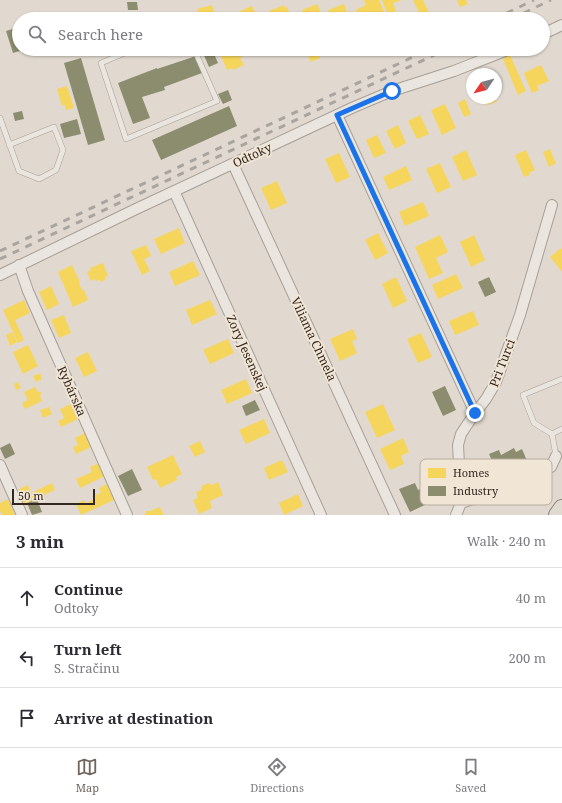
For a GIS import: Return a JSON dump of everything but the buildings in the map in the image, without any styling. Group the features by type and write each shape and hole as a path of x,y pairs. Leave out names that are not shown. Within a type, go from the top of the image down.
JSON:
{"main road":[{"path":"558,515 562,508"}],"street":[{"path":"550,31 562,25"},
{"name":"Odtoky","path":"0,275 174,191 337,115 392,91 454,71 492,56"},
{"path":"337,115 475,413"},
{"name":"Viliama Chmela","path":"233,164 395,515"},
{"name":"Zory Jesenskej","path":"174,191 321,515"},
{"name":"Pri Turci","path":"459,459 458,444 461,434 496,382 520,315 552,205"},
{"name":"Rybárska","path":"19,265 28,291 127,515"},
{"path":"552,465 556,456"},
{"path":"0,465 22,515"},
{"name":"Pri Turci","path":"456,515 460,505"}],"lane":[{"path":"118,56 101,63 126,139 217,101 197,56"},
{"path":"0,118 9,145 19,171 39,179 56,170 63,150 54,128 9,145"},
{"path":"556,456 552,434 534,423 523,395 562,379"},
{"path":"552,434 562,429"}],"railway":[{"path":"509,12 534,0"},
{"path":"526,12 551,0"},
{"path":"0,251 415,56"},
{"path":"0,259 432,56"}],"route":[{"path":"392,91 337,115 475,413"}]}
